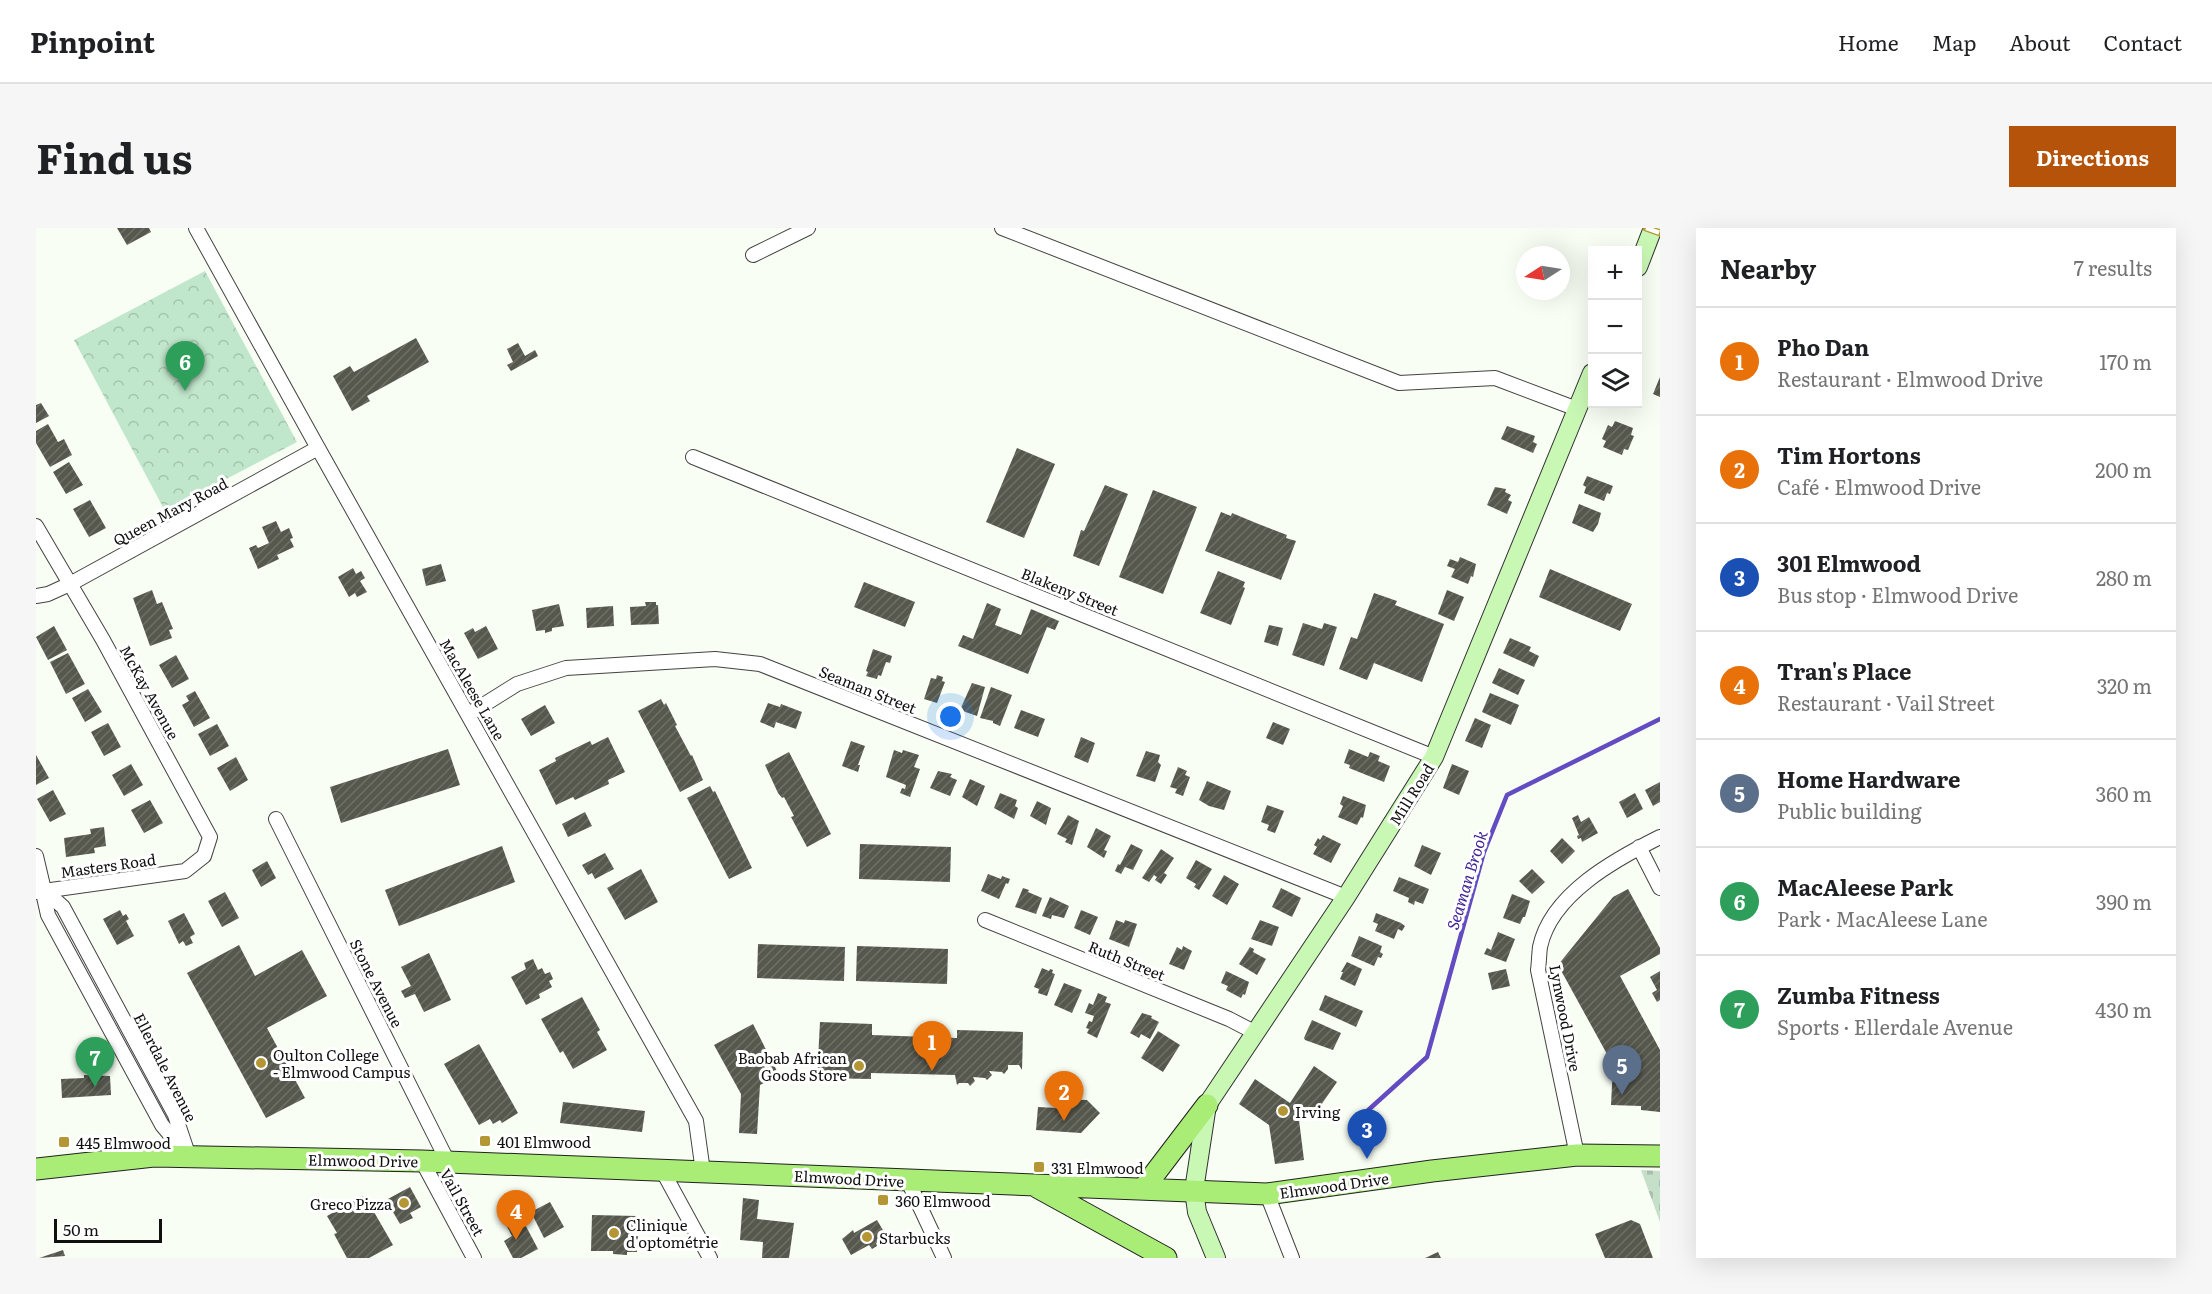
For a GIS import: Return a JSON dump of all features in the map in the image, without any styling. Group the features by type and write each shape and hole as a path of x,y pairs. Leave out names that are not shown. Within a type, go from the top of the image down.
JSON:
{"main road":[{"path":"1143,1188 1207,1106"},
{"name":"Elmwood Drive","path":"36,1169 154,1156 189,1156 422,1161 1267,1194 1432,1171 1577,1155 1660,1156"},
{"path":"1034,1185 1166,1258"}],"street":[{"name":"MacAleese Lane","path":"196,228 696,1121 702,1172"},
{"path":"753,255 808,228"},
{"path":"1002,228 1399,383 1495,378 1577,409"},
{"path":"1642,257 1653,228"},
{"name":"Mill Road","path":"1194,1190 1207,1106 1346,897 1434,757 1588,385"},
{"name":"Queen Mary Road","path":"36,596 48,594 69,584 318,448"},
{"name":"Blakeny Street","path":"693,457 1434,757"},
{"name":"McKay Avenue","path":"36,526 103,640 210,837 204,856 185,871"},
{"name":"Seaman Street","path":"469,714 516,684 566,668 715,659 760,664 1346,897"},
{"name":"Stone Avenue","path":"276,819 448,1162"},
{"name":"Lynwood Drive","path":"1577,1155 1538,970 1540,945 1555,913 1587,879 1639,847 1660,837"},
{"path":"1639,847 1660,888"},
{"name":"Ellerdale Avenue","path":"36,856 39,888 48,915 162,1125 189,1156"},
{"name":"Masters Road","path":"39,888 185,871"},
{"name":"Ruth Street","path":"985,920 1229,1019 1256,1033"},
{"name":"Vail Street","path":"422,1161 474,1258"},
{"path":"662,1170 710,1258"},
{"path":"908,1181 944,1258"},
{"path":"1194,1190 1197,1212 1216,1258"},
{"path":"1267,1194 1292,1258"}],"green space":[{"path":"205,271 297,442 165,511 74,340"},
{"path":"1641,1170 1660,1171 1660,1222"}],"building":[{"path":"117,228 149,228 151,232 127,245"},
{"path":"416,338 429,362 367,396 370,401 352,411 333,376 350,366 354,372"},
{"path":"518,343 525,356 535,350 538,356 511,371 507,365 513,362 507,349"},
{"path":"1660,377 1660,397 1653,394"},
{"path":"41,403 49,416 36,423 36,405"},
{"path":"1615,421 1633,428 1631,435 1634,436 1628,450 1624,449 1622,455 1603,447 1606,441 1602,439 1608,425 1612,427"},
{"path":"48,424 58,442 64,439 72,455 50,467 36,443 36,431"},
{"path":"1507,426 1535,436 1533,442 1537,444 1533,453 1501,439"},
{"path":"1017,448 1055,464 1024,538 986,522"},
{"path":"69,462 83,485 66,494 53,472"},
{"path":"1587,476 1613,486 1604,501 1584,493 1586,487 1583,485"},
{"path":"1105,485 1128,494 1099,566 1073,556 1081,530 1084,531"},
{"path":"1495,487 1506,489 1505,492 1511,495 1508,500 1512,502 1507,514 1487,505"},
{"path":"1153,490 1197,507 1163,594 1119,577"},
{"path":"90,500 106,528 89,537 73,509"},
{"path":"1579,504 1601,513 1593,532 1572,523"},
{"path":"1221,512 1231,516 1232,513 1287,535 1286,538 1296,541 1281,580 1205,551"},
{"path":"276,521 281,532 289,528 293,538 290,539 294,547 277,555 279,559 258,569 249,548 256,545 258,548 269,543 262,527"},
{"path":"1460,557 1476,564 1473,577 1471,576 1468,584 1451,577 1455,569 1447,566 1450,559 1458,562"},
{"path":"441,564 446,581 426,586 422,569"},
{"path":"353,568 356,574 361,571 365,578 360,581 367,592 357,597 355,593 349,597 338,577"},
{"path":"1550,569 1632,604 1620,631 1539,597"},
{"path":"1218,571 1245,582 1243,587 1245,588 1231,625 1200,613"},
{"path":"864,582 915,602 905,627 854,607"},
{"path":"152,590 157,604 162,602 173,629 169,630 172,638 150,646 133,598"},
{"path":"1447,590 1464,597 1454,621 1438,614"},
{"path":"1374,593 1397,601 1395,605 1444,624 1422,682 1374,663 1367,680 1339,669 1351,637 1357,639"},
{"path":"645,602 656,602 658,605 659,624 631,625 630,607 646,606"},
{"path":"987,603 1001,609 995,625 1021,635 1031,609 1059,621 1055,630 1047,627 1028,674 958,646 963,635 973,639"},
{"path":"559,604 564,626 552,628 552,631 545,633 545,630 536,631 532,610"},
{"path":"613,606 614,626 587,628 586,608"},
{"path":"1303,623 1322,629 1324,623 1337,627 1324,666 1292,655"},
{"path":"1269,625 1283,628 1278,646 1264,642"},
{"path":"54,626 67,650 48,660 36,637"},
{"path":"486,626 498,649 478,659 464,633 473,628 475,632"},
{"path":"1510,638 1531,647 1529,651 1539,656 1534,667 1503,653"},
{"path":"873,649 892,656 890,663 886,662 881,676 878,675 877,679 866,676"},
{"path":"68,653 85,684 66,694 50,662"},
{"path":"176,655 189,679 172,688 159,665"},
{"path":"1499,668 1525,680 1518,695 1492,683"},
{"path":"937,675 943,677 942,681 945,682 937,703 924,699 931,678 936,679"},
{"path":"972,683 985,687 977,716 960,710"},
{"path":"991,687 1012,695 1000,726 993,721 980,718"},
{"path":"88,689 102,712 85,722 72,698"},
{"path":"195,691 210,718 194,727 182,705 189,701 186,696"},
{"path":"1490,693 1519,705 1511,725 1482,712"},
{"path":"661,699 664,705 666,703 677,725 675,726 703,780 680,792 638,711"},
{"path":"768,703 780,707 781,704 802,712 796,729 776,722 774,728 760,722"},
{"path":"545,705 555,723 531,736 521,719"},
{"path":"1021,710 1045,719 1038,737 1014,728"},
{"path":"1475,718 1491,725 1482,748 1465,741"},
{"path":"1273,722 1290,729 1283,745 1266,738"},
{"path":"108,723 121,747 104,756 91,732"},
{"path":"217,724 229,746 210,756 198,734"},
{"path":"608,737 625,772 608,780 609,784 575,800 573,797 556,805 539,770 556,761 555,758 590,741 592,745"},
{"path":"1081,737 1095,743 1088,763 1074,757"},
{"path":"851,741 865,746 858,765 860,765 858,772 842,766"},
{"path":"448,749 460,785 341,823 330,787"},
{"path":"1349,749 1368,757 1370,752 1380,756 1378,761 1390,766 1384,782 1349,768 1350,765 1344,763"},
{"path":"894,750 919,755 914,767 920,769 910,797 900,793 906,785 886,777"},
{"path":"1146,751 1160,755 1158,762 1161,765 1155,782 1136,776"},
{"path":"789,752 831,834 807,847 791,817 794,816 784,797 782,798 778,793 765,765"},
{"path":"36,755 49,778 36,785"},
{"path":"236,757 248,780 230,791 217,768"},
{"path":"131,764 143,785 124,796 112,775"},
{"path":"1452,764 1469,771 1459,795 1443,788"},
{"path":"1178,767 1187,771 1185,775 1190,777 1183,796 1175,793 1177,789 1170,787"},
{"path":"938,771 952,774 950,777 957,780 950,796 930,788"},
{"path":"970,779 985,786 977,806 962,797"},
{"path":"1207,781 1231,791 1224,810 1209,806 1199,800"},
{"path":"1660,782 1660,802 1653,806 1645,790"},
{"path":"710,786 713,792 715,791 752,868 729,879 687,798"},
{"path":"53,790 66,814 50,822 37,799"},
{"path":"1000,793 1017,800 1015,806 1018,808 1014,819 994,808"},
{"path":"1635,793 1643,809 1627,818 1619,802"},
{"path":"1343,796 1366,805 1363,818 1361,817 1357,825 1338,817 1343,806 1340,804"},
{"path":"150,800 163,823 144,833 131,810"},
{"path":"1037,801 1051,808 1046,825 1030,816"},
{"path":"1267,805 1284,811 1275,833 1267,830 1269,825 1261,822"},
{"path":"585,812 592,826 568,837 562,824"},
{"path":"1068,815 1079,821 1072,845 1065,842 1067,839 1057,834"},
{"path":"1578,815 1581,822 1589,817 1598,833 1582,842 1581,838 1578,839 1579,835 1572,818"},
{"path":"104,827 106,846 94,848 95,853 66,857 64,838 91,834 90,829"},
{"path":"1096,828 1111,836 1104,850 1107,851 1104,858 1087,847"},
{"path":"1323,835 1341,844 1331,863 1313,854 1317,847 1314,845"},
{"path":"1562,838 1575,851 1562,864 1550,851"},
{"path":"860,844 951,847 950,882 859,879"},
{"path":"1131,844 1143,850 1133,870 1125,867 1121,874 1115,871"},
{"path":"1422,845 1441,853 1431,875 1414,866"},
{"path":"502,846 515,882 399,926 385,890"},
{"path":"1161,849 1174,858 1164,873 1167,875 1161,884 1155,880 1157,877 1154,875 1149,882 1142,878"},
{"path":"605,853 614,869 595,879 592,873 588,875 582,865"},
{"path":"1196,860 1212,869 1199,890 1194,887 1196,884 1186,878"},
{"path":"267,861 276,878 261,887 252,870"},
{"path":"641,869 658,902 625,920 607,888"},
{"path":"1532,869 1545,882 1532,894 1519,881"},
{"path":"988,874 1001,879 1002,876 1010,879 999,899 981,891"},
{"path":"1224,875 1239,884 1227,905 1212,896"},
{"path":"1399,877 1429,889 1423,904 1415,901 1414,905 1408,902 1409,898 1393,891"},
{"path":"1023,888 1042,898 1036,914 1015,907"},
{"path":"1281,888 1301,898 1292,917 1272,907"},
{"path":"1628,889 1660,948 1660,954 1620,976 1660,1050 1660,1112 1641,1110 1641,1106 1611,1105 1613,1065 1558,965 1613,897"},
{"path":"225,892 239,918 222,927 208,901"},
{"path":"1512,894 1530,901 1520,924 1503,918"},
{"path":"1050,897 1069,906 1064,918 1052,915 1051,919 1042,916"},
{"path":"120,910 123,916 126,914 129,919 126,921 134,936 117,945 103,919"},
{"path":"1081,910 1098,917 1090,935 1074,928"},
{"path":"184,913 195,934 190,937 193,943 186,946 183,941 179,944 168,921"},
{"path":"1376,913 1405,926 1402,931 1398,929 1394,939 1375,931 1378,924 1373,922"},
{"path":"1116,920 1137,924 1129,947 1109,939"},
{"path":"1260,920 1279,927 1272,946 1251,939"},
{"path":"1498,932 1515,939 1506,962 1484,954 1487,948 1491,950"},
{"path":"1359,936 1382,946 1380,952 1383,954 1381,958 1378,957 1374,966 1351,956"},
{"path":"758,944 845,947 844,981 757,978"},
{"name":"Oulton College - Elmwood Campus","path":"239,945 255,976 302,950 327,996 267,1028 305,1098 266,1118 187,973"},
{"path":"857,946 948,949 947,984 856,981"},
{"path":"1183,946 1192,951 1184,970 1169,964 1177,947 1182,950"},
{"path":"1250,947 1254,949 1253,952 1266,959 1257,975 1239,964"},
{"path":"429,953 451,1000 424,1012 415,994 405,998 401,991 411,986 401,967"},
{"path":"533,959 538,970 542,968 545,974 550,972 553,979 549,981 552,987 539,994 540,998 526,1005 511,977 526,969 524,963"},
{"path":"1347,962 1362,969 1355,986 1340,979"},
{"path":"1042,968 1053,970 1052,973 1055,974 1047,996 1038,993 1039,989 1034,987"},
{"path":"1506,969 1510,986 1492,990 1488,973"},
{"path":"1226,971 1249,982 1245,995 1243,994 1241,998 1226,990 1228,986 1221,983"},
{"path":"1660,971 1660,1000 1657,1002 1652,993 1657,990 1650,977"},
{"path":"1064,983 1082,990 1072,1013 1054,1005"},
{"path":"1098,993 1107,997 1105,1002 1111,1004 1097,1038 1087,1033 1089,1029 1086,1028 1094,1016 1085,1013 1089,1003 1093,1005"},
{"path":"1325,995 1363,1011 1356,1027 1319,1010"},
{"path":"582,997 600,1030 597,1032 607,1050 573,1069 563,1051 560,1053 541,1019"},
{"path":"1142,1013 1152,1016 1151,1018 1159,1022 1150,1039 1141,1034 1139,1038 1130,1033"},
{"path":"1312,1020 1341,1033 1333,1050 1305,1040"},
{"path":"820,1022 872,1024 872,1035 957,1038 957,1030 1023,1032 1022,1070 1019,1065 1008,1065 1004,1074 989,1071 992,1075 987,1080 973,1077 975,1081 970,1086 968,1083 957,1085 955,1075 871,1073 871,1079 817,1078"},
{"path":"753,1024 779,1075 760,1085 757,1134 739,1133 741,1094 714,1045"},
{"path":"1158,1031 1180,1045 1163,1072 1141,1058"},
{"path":"479,1044 518,1113 502,1123 500,1120 493,1124 490,1119 479,1125 444,1064"},
{"name":"Irving","path":"1314,1066 1337,1082 1312,1118 1299,1120 1304,1160 1275,1164 1269,1125 1239,1104 1255,1079 1290,1103"},
{"path":"84,1075 110,1076 111,1095 62,1098 61,1079 84,1078"},
{"path":"1058,1099 1087,1100 1100,1113 1081,1133 1036,1130 1038,1107 1057,1108"},
{"path":"563,1102 645,1111 642,1132 560,1123"},
{"name":"Greco Pizza","path":"410,1187 421,1207 410,1213 413,1218 400,1224 386,1200"},
{"path":"363,1196 393,1245 369,1258 347,1258 327,1216"},
{"path":"743,1198 759,1200 757,1219 794,1223 789,1258 762,1258 763,1242 740,1240"},
{"path":"550,1202 564,1227 544,1238 531,1212"},
{"path":"520,1215 538,1249 521,1258 513,1258 504,1241 512,1236 505,1223"},
{"name":"Clinique d'optométrie","path":"592,1215 637,1216 637,1252 627,1252 627,1255 613,1254 613,1251 591,1251"},
{"name":"Starbucks","path":"877,1220 887,1237 876,1243 877,1246 872,1249 869,1245 851,1255 842,1239 853,1230 854,1233"},
{"path":"1631,1220 1640,1224 1653,1258 1605,1258 1595,1234"},
{"path":"63,1250 65,1256 39,1258"},
{"path":"1438,1252 1441,1258 1425,1258"}],"waterway":[{"name":"Seaman Brook","path":"1365,1113 1427,1057 1484,852 1507,795 1660,719"}],"railway":[{"path":"1646,228 1660,233"}],"place":[{"name":"MacAleese Park","path":"185,391"},
{"name":"Oulton College - Elmwood Campus","path":"261,1063"},
{"name":"Baobab African Goods Store","path":"859,1066"},
{"name":"Pho Dan","path":"932,1071"},
{"name":"Zumba Fitness","path":"95,1087"},
{"name":"Home Hardware","path":"1622,1095"},
{"name":"Irving","path":"1283,1111"},
{"name":"Tim Hortons","path":"1064,1121"},
{"name":"401 Elmwood","path":"485,1141"},
{"name":"445 Elmwood","path":"64,1142"},
{"name":"301 Elmwood","path":"1367,1159"},
{"name":"331 Elmwood","path":"1039,1167"},
{"name":"360 Elmwood","path":"883,1200"},
{"name":"Greco Pizza","path":"404,1203"},
{"name":"Clinique d'optométrie","path":"614,1233"},
{"name":"Starbucks","path":"867,1237"},
{"name":"Tran's Place","path":"516,1240"}]}
